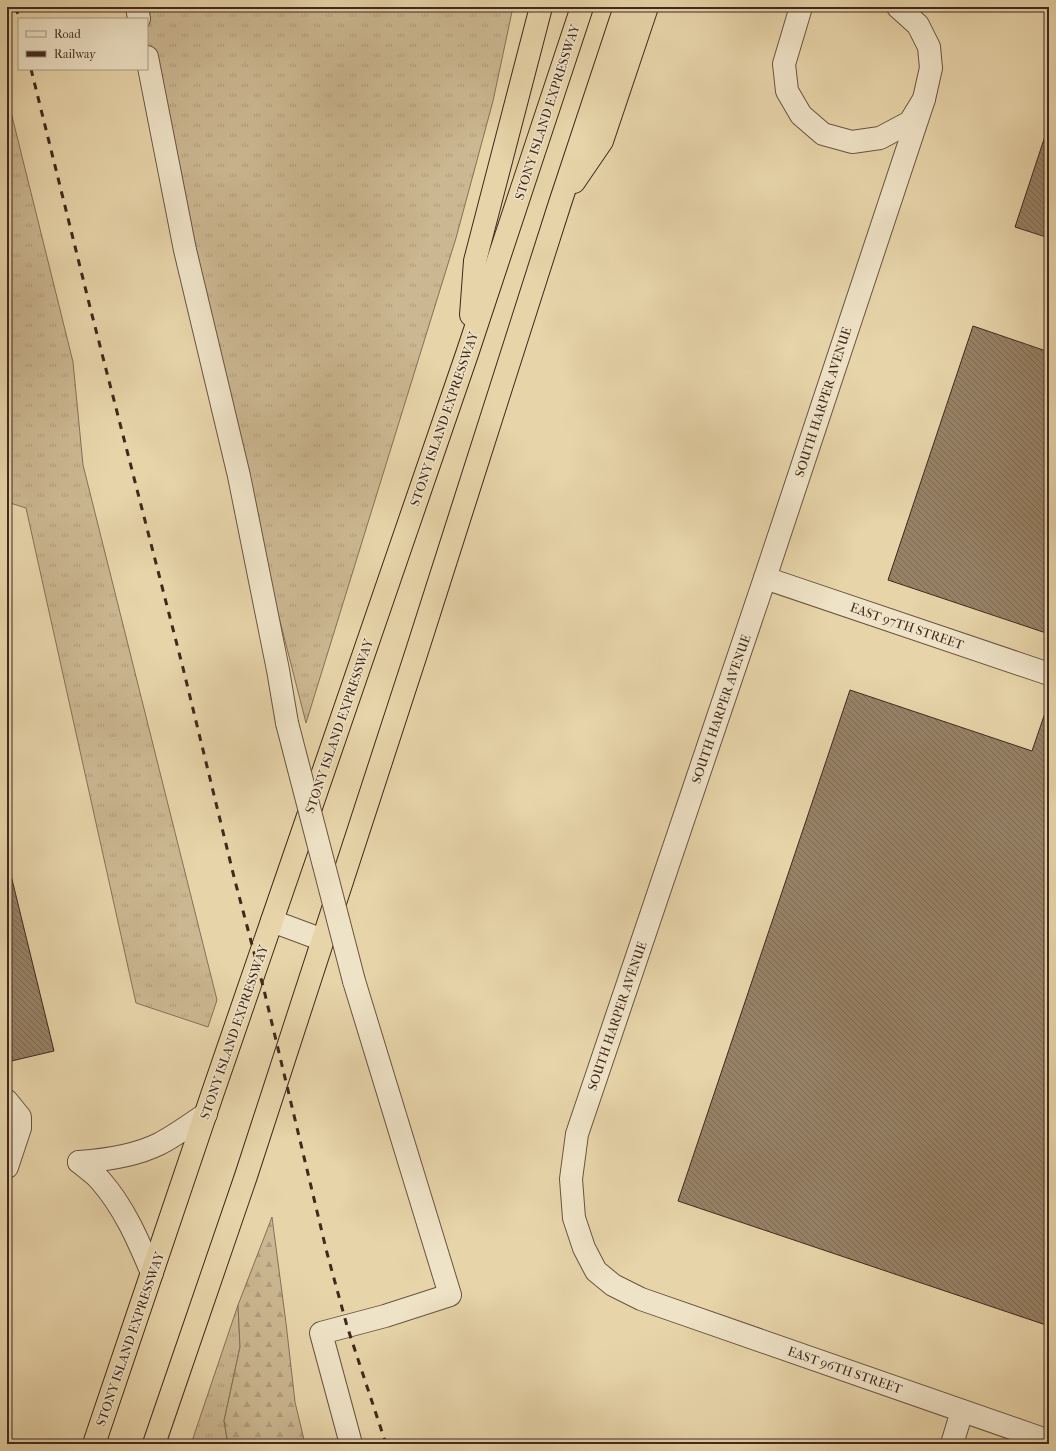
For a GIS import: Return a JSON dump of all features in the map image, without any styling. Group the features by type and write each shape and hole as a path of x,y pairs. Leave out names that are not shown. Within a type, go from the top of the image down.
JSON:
{"highway":[{"path":"467,354 476,262 541,7"},
{"name":"STONY ISLAND EXPRESSWAY","path":"94,1444 467,354 582,7"},
{"path":"154,1444 246,1176 422,636 560,203 625,7"},
{"path":"560,203 602,141 647,7"}],"street":[{"path":"137,7 139,18"},
{"name":"SOUTH HARPER AVENUE","path":"801,7 784,64 787,90 801,115 823,134 852,142 880,138 910,122 924,99"},
{"name":"SOUTH HARPER AVENUE","path":"641,1300 613,1286 596,1271 584,1248 574,1218 571,1179 577,1134 765,578 924,99 931,68 929,47 918,25 898,7"},
{"path":"148,63 185,250 239,476 278,670 287,723 354,980 450,1295 321,1333 351,1444"},
{"name":"EAST 97TH STREET","path":"765,578 1049,674"},
{"path":"272,921 323,940"},
{"path":"7,1101 20,1117 20,1128 7,1167"},
{"path":"152,1273 128,1220 99,1179 79,1162 104,1160 133,1154 159,1144 206,1114"},
{"name":"EAST 96TH STREET","path":"641,1300 1049,1441"},
{"path":"952,1444 962,1411"}],"green space":[{"path":"131,7 513,7 493,101 456,238 306,723 153,123 147,70 148,18 146,18"},
{"path":"7,96 73,362 83,465 217,1000 208,1027 136,1003 26,508 7,502"},
{"path":"272,1217 295,1402 305,1444 228,1444 224,1421 240,1347 238,1305"},
{"path":"238,1305 240,1347 224,1421 228,1444 191,1444"}],"building":[{"path":"1049,124 1049,238 1015,227"},
{"path":"973,326 1049,352 1049,634 888,580"},
{"path":"850,690 1032,751 1045,713 1049,714 1049,1326 678,1201"},
{"path":"7,859 54,1051 7,1062"}],"railway":[{"path":"16,7 19,18"},
{"path":"31,70 91,311 183,668 235,881 263,986 327,1253 347,1326 386,1444"}]}
